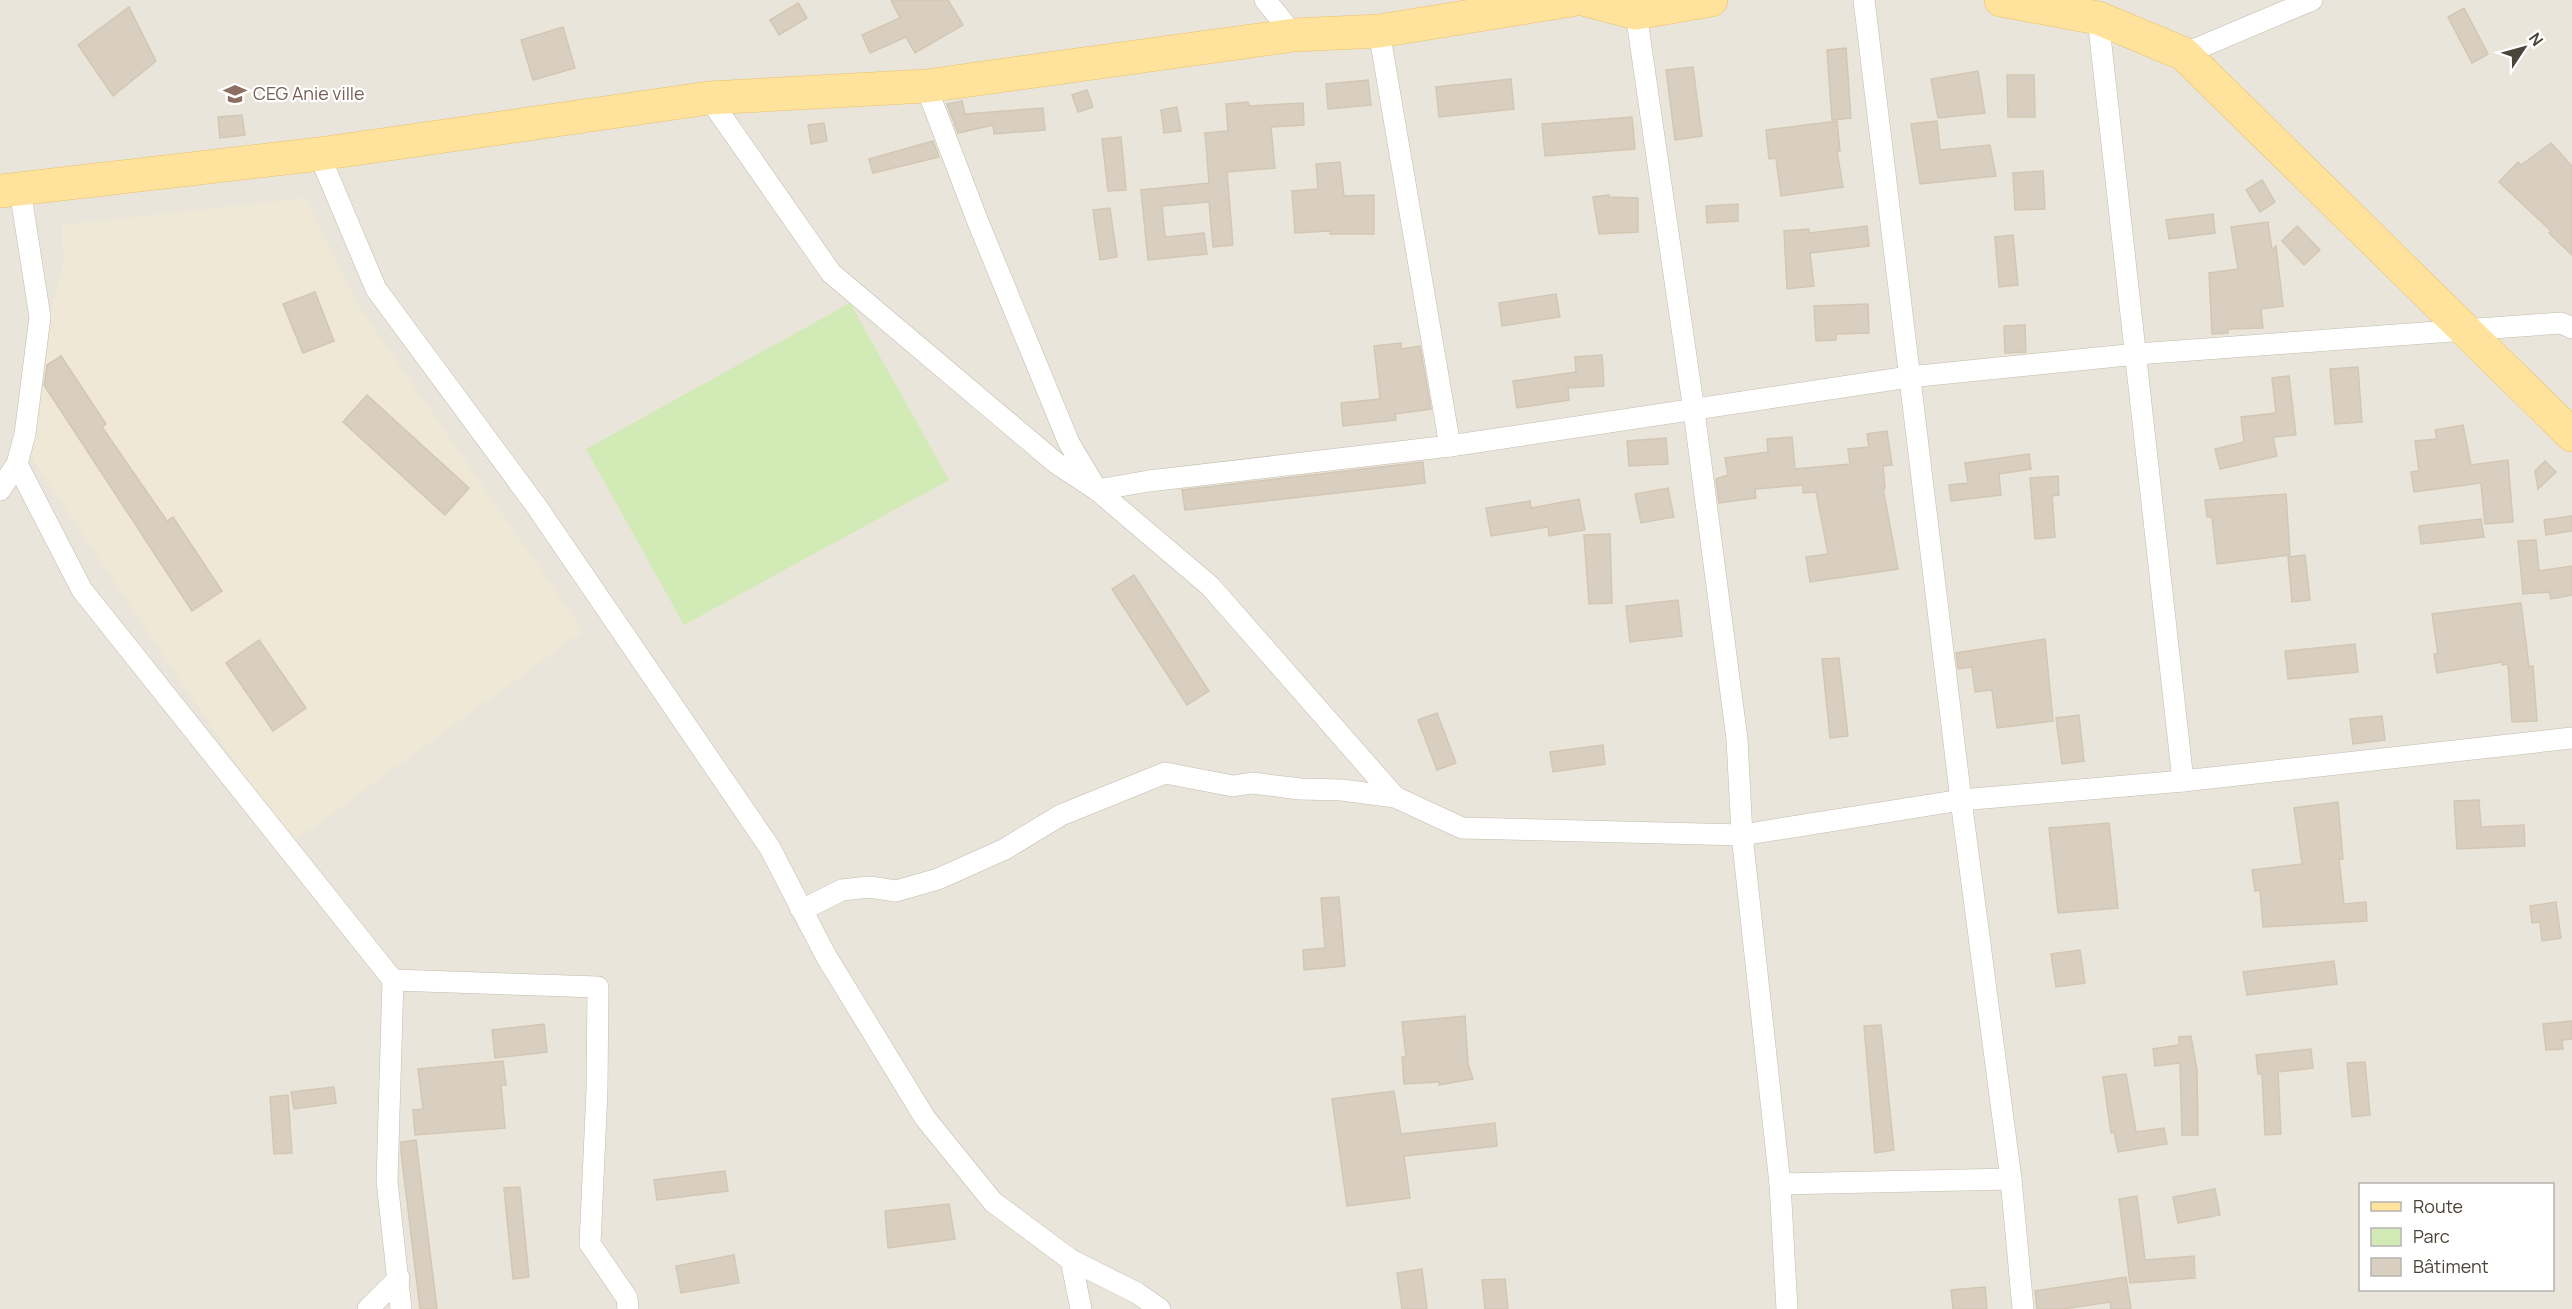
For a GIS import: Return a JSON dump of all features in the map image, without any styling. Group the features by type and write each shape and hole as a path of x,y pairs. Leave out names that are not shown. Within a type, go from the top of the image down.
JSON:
{"main road":[{"path":"10,190 319,154 709,98 926,86 1293,35 1379,31 1571,0"},
{"path":"1587,0 1636,13 1711,0"},
{"path":"2001,0 2098,18 2184,54 2467,329 2572,435"}],"street":[{"path":"1265,0 1293,35"},
{"path":"1864,0 1961,800 2011,1179 2023,1309"},
{"path":"2184,54 2312,0"},
{"path":"1636,13 1694,411 1737,739 1742,835 1780,1184 1787,1309"},
{"path":"2098,18 2183,781"},
{"path":"1379,31 1450,446"},
{"path":"926,86 978,222 1069,443 1097,490"},
{"path":"709,98 831,273 1056,463 1097,490 1210,586 1395,797"},
{"path":"319,154 376,289 537,507 770,848 826,956 925,1118 993,1203 1071,1260 1137,1293 1160,1309"},
{"path":"0,490 17,464 25,435 40,317 10,190"},
{"path":"1097,490 1149,481 1450,446 1909,377 2137,354 2568,322"},
{"path":"17,464 82,590 393,980 387,1181 401,1309"},
{"path":"800,908 810,906 842,890 869,887 896,891 938,879 1005,849 1060,815 1165,773 1233,786 1252,783 1300,789 1342,790 1395,797 1462,828 1742,835 1961,800 2183,781 2572,738"},
{"path":"393,980 597,987 597,1090 590,1244 627,1298 628,1309"},
{"path":"1780,1184 2011,1179"},
{"path":"1071,1260 1081,1309"},
{"path":"368,1309 399,1278"}],"shaded area":[{"path":"0,0 2572,0 2572,1309 0,1309"},
{"path":"306,198 357,304 583,631 290,844 33,460 34,376 64,262 62,225"}],"green space":[{"path":"850,303 949,480 684,625 586,449"}],"building":[{"path":"891,0 948,0 963,25 915,53 906,37 870,53 862,35 900,18"},
{"path":"798,3 807,18 779,35 770,20"},
{"path":"129,7 156,61 113,96 78,45"},
{"path":"2464,8 2488,54 2472,63 2448,17"},
{"path":"563,27 575,68 533,80 521,40"},
{"path":"1846,48 1851,118 1832,120 1827,50"},
{"path":"1693,67 1702,136 1675,140 1666,70"},
{"path":"1978,71 1985,113 1938,118 1931,79"},
{"path":"2007,75 2034,75 2035,117 2008,117"},
{"path":"1511,79 1514,109 1439,117 1436,87"},
{"path":"1368,80 1371,105 1328,109 1326,84"},
{"path":"1087,90 1093,107 1078,112 1072,95"},
{"path":"962,101 965,114 1043,108 1045,130 994,134 993,125 958,133 947,104"},
{"path":"1248,102 1249,106 1303,103 1304,125 1271,127 1275,168 1227,172 1233,245 1213,247 1209,202 1162,206 1165,237 1204,233 1207,254 1148,260 1141,190 1209,183 1205,133 1228,131 1226,104"},
{"path":"1177,107 1181,131 1164,133 1161,110"},
{"path":"242,115 245,135 220,138 218,117"},
{"path":"1632,117 1635,149 1545,156 1542,124"},
{"path":"1837,121 1840,151 1837,151 1843,187 1781,196 1776,158 1769,159 1766,130"},
{"path":"1937,121 1940,150 1990,145 1996,176 1920,184 1911,124"},
{"path":"824,123 827,141 811,144 808,125"},
{"path":"1121,137 1126,190 1108,191 1102,139"},
{"path":"933,141 939,157 873,173 869,159"},
{"path":"2551,143 2572,166 2572,255 2549,233 2551,231 2499,182 2518,162 2521,165"},
{"path":"1340,162 1344,196 1374,195 1374,234 1330,234 1330,231 1295,233 1292,191 1318,189 1316,164"},
{"path":"2043,171 2045,209 2015,210 2013,173"},
{"path":"2262,180 2275,202 2260,212 2246,190"},
{"path":"1609,195 1609,197 1638,198 1638,232 1599,234 1593,197"},
{"path":"1738,204 1738,221 1707,223 1706,206"},
{"path":"1110,208 1117,257 1100,260 1093,210"},
{"path":"2213,214 2215,233 2169,239 2166,220"},
{"path":"2268,222 2272,250 2276,246 2283,306 2261,309 2263,328 2228,329 2228,333 2212,334 2209,273 2238,269 2231,227"},
{"path":"1867,226 1869,246 1810,253 1814,286 1787,289 1784,231 1809,229 1809,233"},
{"path":"2297,226 2320,250 2304,265 2282,241"},
{"path":"2013,235 2018,285 1999,287 1995,237"},
{"path":"315,292 334,341 303,353 283,304"},
{"path":"1556,294 1560,317 1502,326 1499,303"},
{"path":"1868,304 1869,333 1836,334 1836,340 1816,341 1814,306"},
{"path":"2025,325 2026,352 2005,353 2004,326"},
{"path":"1401,343 1401,349 1420,346 1431,409 1395,414 1396,420 1343,426 1341,403 1380,399 1374,346"},
{"path":"1602,355 1604,386 1568,388 1569,400 1517,408 1513,381 1576,372 1575,357"},
{"path":"61,356 106,424 102,427 167,521 173,517 222,591 192,611 44,385 47,365"},
{"path":"2358,367 2362,422 2335,424 2330,369"},
{"path":"2289,376 2296,435 2273,437 2277,456 2220,469 2215,449 2244,442 2241,417 2276,413 2272,378"},
{"path":"367,395 469,488 445,515 343,422"},
{"path":"2463,425 2471,465 2508,460 2513,522 2485,524 2481,483 2414,492 2411,472 2419,471 2415,441 2437,439 2435,430"},
{"path":"1887,431 1892,465 1883,466 1885,488 1883,488 1898,569 1810,582 1806,557 1828,554 1816,492 1803,493 1803,485 1755,489 1756,498 1719,503 1716,479 1728,475 1725,458 1768,452 1767,439 1792,437 1795,469 1850,464 1848,449 1869,447 1867,434"},
{"path":"1666,438 1668,464 1629,466 1627,441"},
{"path":"2029,454 2031,469 1999,474 2001,495 1951,501 1949,485 1968,483 1965,463"},
{"path":"2545,461 2556,472 2538,489 2535,471"},
{"path":"1423,462 1425,483 1185,510 1182,490"},
{"path":"2058,476 2059,495 2052,496 2055,537 2035,539 2030,478"},
{"path":"1668,488 1674,517 1641,523 1635,494"},
{"path":"2286,494 2290,555 2217,564 2212,517 2207,517 2205,500"},
{"path":"1579,499 1585,530 1549,536 1548,527 1491,536 1486,508 1530,501 1531,508"},
{"path":"2572,516 2572,531 2546,535 2544,520"},
{"path":"2481,519 2484,537 2421,544 2419,526"},
{"path":"1610,534 1612,603 1589,604 1584,535"},
{"path":"2536,540 2539,571 2572,566 2572,595 2551,599 2549,592 2523,594 2518,541"},
{"path":"2305,555 2310,600 2292,602 2288,557"},
{"path":"1134,575 1209,691 1187,705 1112,589"},
{"path":"1678,600 1682,636 1630,642 1626,606"},
{"path":"2521,603 2529,667 2533,666 2537,721 2512,722 2508,664 2502,665 2502,662 2437,673 2434,654 2438,654 2432,614"},
{"path":"2045,639 2053,721 1997,728 1992,690 1975,692 1972,667 1958,669 1956,653"},
{"path":"259,640 306,708 273,731 226,663"},
{"path":"2355,644 2358,672 2288,679 2285,651"},
{"path":"1839,658 1848,736 1830,738 1822,659"},
{"path":"1437,713 1456,763 1437,770 1418,720"},
{"path":"2079,715 2084,761 2062,764 2056,718"},
{"path":"2382,716 2385,740 2353,744 2350,719"},
{"path":"1603,745 1605,764 1553,772 1550,752"},
{"path":"2479,800 2481,827 2524,825 2525,846 2457,849 2454,801"},
{"path":"2338,802 2343,859 2339,859 2344,904 2366,902 2367,921 2263,927 2260,890 2255,891 2252,870 2302,864 2294,808"},
{"path":"2109,823 2118,908 2058,913 2049,828"},
{"path":"1339,897 1345,966 1304,970 1303,950 1325,948 1321,898"},
{"path":"2556,902 2561,938 2542,941 2540,922 2532,923 2530,906"},
{"path":"2080,950 2085,983 2056,987 2051,954"},
{"path":"2334,961 2337,984 2247,995 2243,972"},
{"path":"1465,1016 1468,1064 1473,1079 1439,1085 1439,1082 1404,1084 1402,1057 1406,1057 1402,1022"},
{"path":"2572,1021 2572,1039 2562,1040 2563,1049 2546,1050 2543,1024"},
{"path":"544,1024 547,1052 495,1058 492,1030"},
{"path":"1881,1025 1894,1150 1875,1153 1864,1026"},
{"path":"2191,1036 2197,1070 2198,1135 2182,1135 2180,1063 2155,1066 2153,1049 2179,1045 2179,1037"},
{"path":"2311,1049 2313,1068 2278,1072 2281,1134 2265,1135 2262,1074 2258,1074 2256,1055"},
{"path":"503,1061 506,1085 501,1085 505,1128 415,1135 413,1110 423,1109 418,1069"},
{"path":"2365,1062 2370,1115 2352,1117 2347,1063"},
{"path":"2126,1074 2136,1132 2164,1128 2167,1144 2118,1152 2114,1132 2111,1133 2103,1077"},
{"path":"334,1087 336,1103 294,1109 291,1092"},
{"path":"1394,1091 1401,1134 1495,1123 1497,1146 1404,1156 1410,1198 1347,1206 1332,1099"},
{"path":"288,1095 292,1153 274,1154 270,1097"},
{"path":"416,1140 437,1309 420,1309 401,1152 401,1142"},
{"path":"725,1171 728,1191 657,1200 654,1180"},
{"path":"520,1187 529,1277 513,1279 504,1188"},
{"path":"2215,1189 2220,1215 2178,1223 2173,1197"},
{"path":"2137,1196 2145,1260 2194,1256 2195,1278 2130,1283 2119,1199"},
{"path":"949,1204 955,1239 888,1248 885,1211"},
{"path":"734,1255 739,1283 681,1293 676,1266"},
{"path":"1422,1269 1427,1309 1402,1309 1397,1273"},
{"path":"2126,1277 2131,1309 2111,1309 2110,1302 2063,1309 2037,1309 2035,1291"},
{"path":"1505,1279 1508,1309 1485,1309 1482,1280"},
{"path":"1985,1287 1987,1309 1953,1309 1951,1290"}],"place":[{"name":"CEG Anie ville","path":"235,94"}]}
